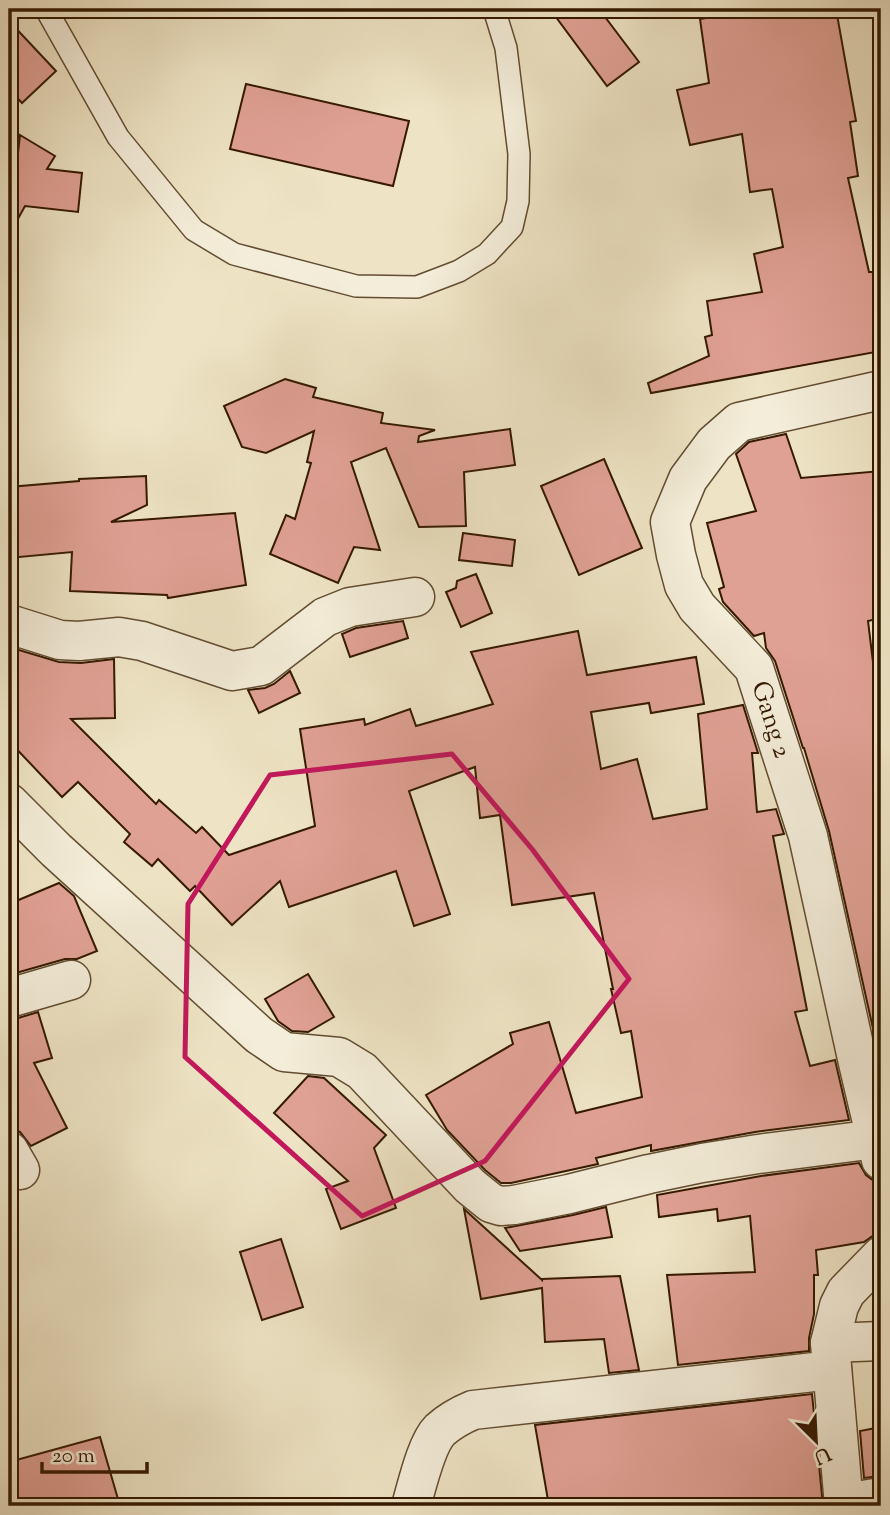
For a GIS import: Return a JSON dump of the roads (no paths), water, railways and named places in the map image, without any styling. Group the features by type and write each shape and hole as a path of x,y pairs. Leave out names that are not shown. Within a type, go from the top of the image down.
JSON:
{"street":[{"name":"Gang 2","path":"878,1149 808,836 754,667 696,607 684,585 670,522 688,478 714,443 740,422 881,390"},
{"path":"9,624 60,640 119,637 142,641 232,671 261,666 326,617 350,607 415,597"},
{"path":"9,803 66,860 259,1035 284,1052 339,1058 362,1071 470,1186 501,1206 569,1194 702,1163 758,1154 878,1149"},
{"path":"9,998 71,980"},
{"path":"857,1502 831,1356 839,1306 846,1292 881,1256"},
{"path":"411,1506 426,1457 438,1432 454,1419 473,1410 831,1356 881,1341"}],"lane":[{"path":"46,9 118,137 194,230 234,254 356,286 416,287 459,271 487,254 512,227 518,201 519,154 506,48 494,9"}]}
